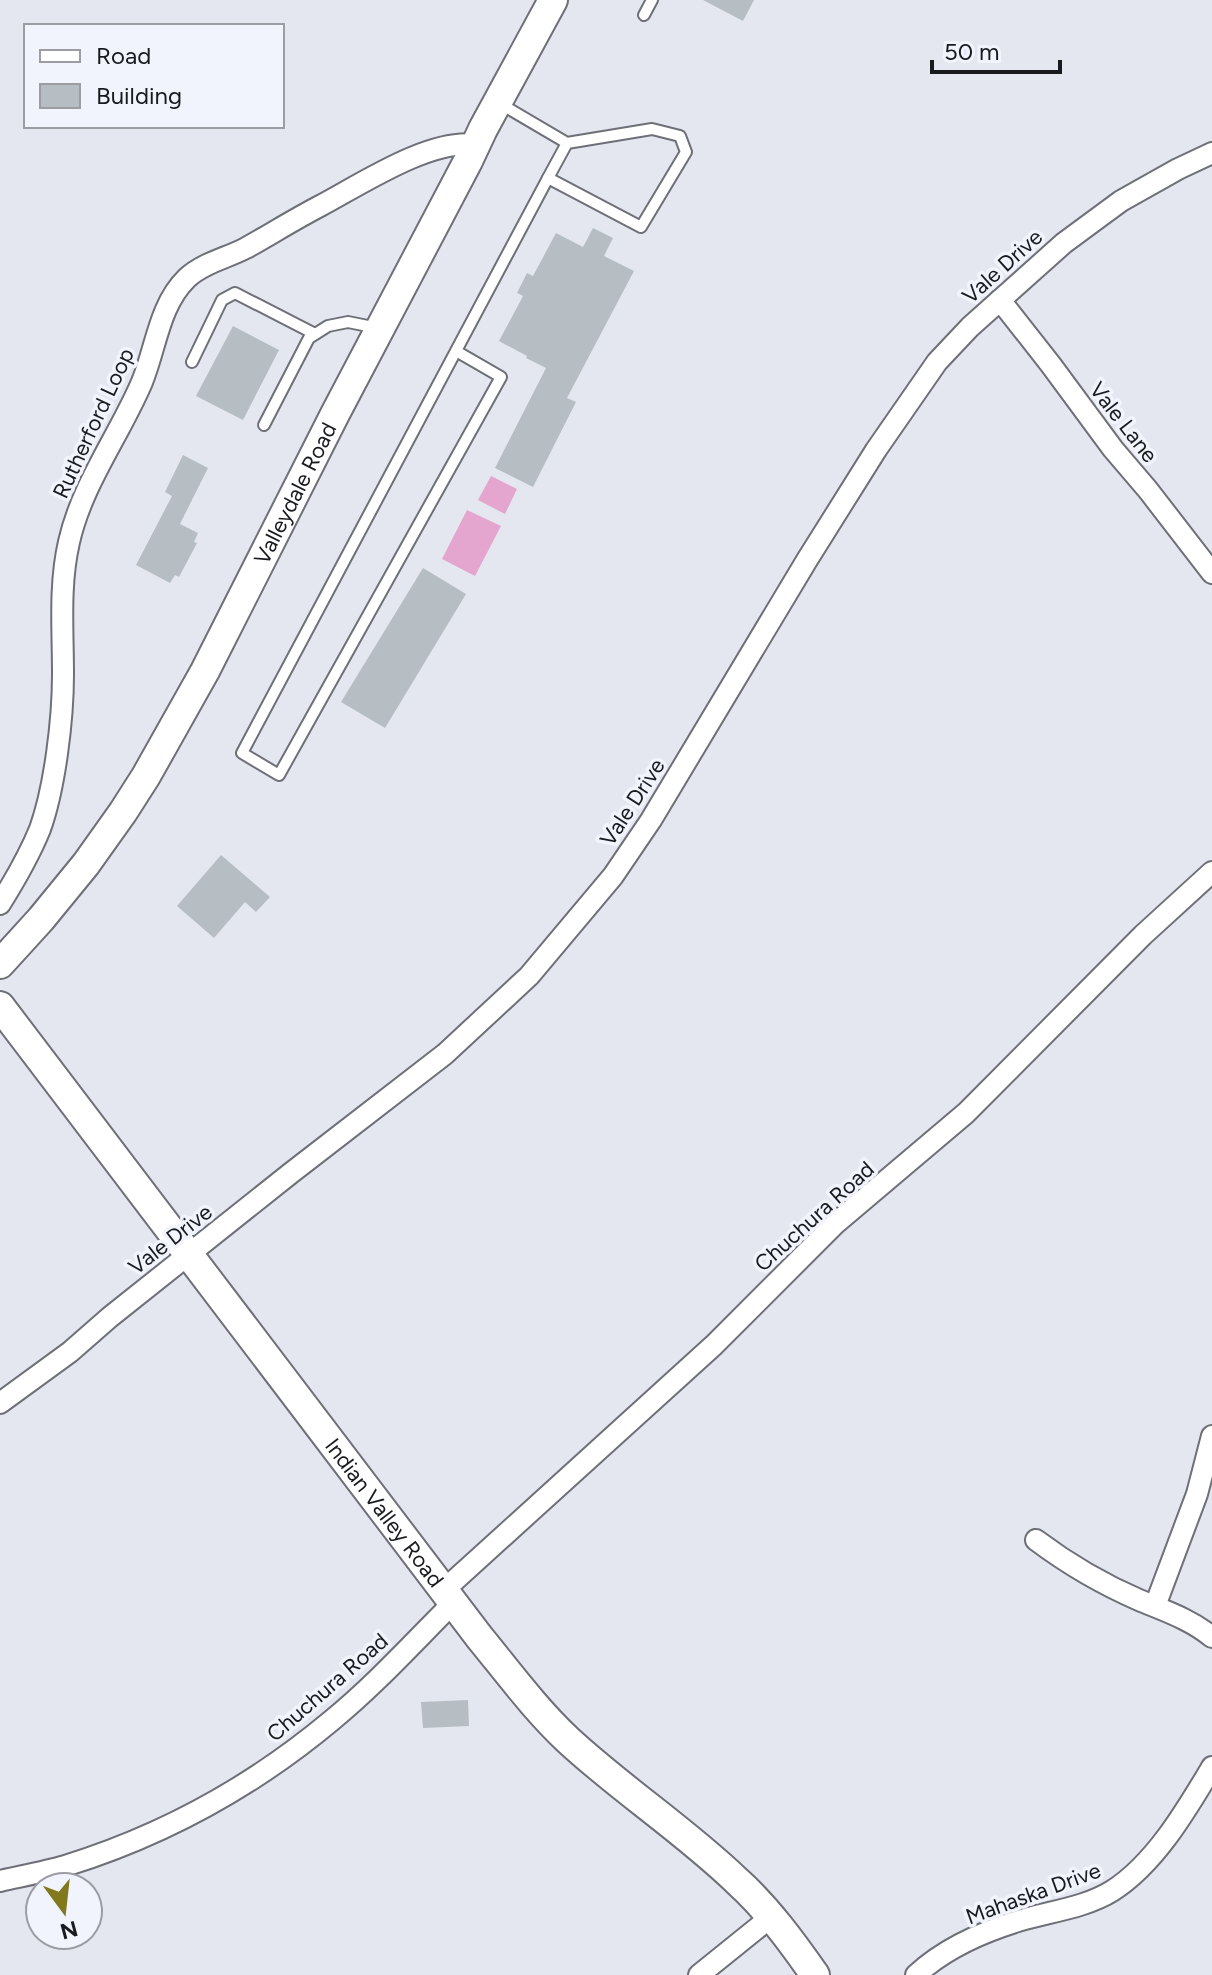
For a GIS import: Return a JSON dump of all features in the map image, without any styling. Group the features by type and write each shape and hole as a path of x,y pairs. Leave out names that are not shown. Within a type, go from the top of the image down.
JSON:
{"street":[{"name":"Valleydale Road","path":"0,964 86,864 146,776 205,671 497,102 553,0"},
{"name":"Rutherford Loop","path":"0,904 31,850 50,792 62,701 62,610 68,543 90,482 140,385 166,308 176,292 203,267 244,249 389,169 441,148 476,145"},
{"name":"Vale Drive","path":"0,1403 70,1352 188,1255 445,1054 529,976 613,876 651,820 807,560 876,450 937,362 970,327 1064,243 1121,201 1212,153"},
{"name":"Vale Lane","path":"1000,300 1212,573"},
{"name":"Chuchura Road","path":"0,1881 64,1866 157,1831 242,1785 332,1721 377,1680 449,1596 714,1345 836,1223 966,1113 1143,935 1212,872"},
{"name":"Indian Valley Road","path":"0,1006 480,1638 549,1721 611,1778 697,1844 739,1882 771,1917 815,1975"},
{"path":"1155,1606 1193,1505 1212,1436"},
{"path":"1036,1540 1065,1562 1138,1600 1188,1621 1212,1637"},
{"name":"Mahaska Drive","path":"916,1975 958,1946 996,1929 1111,1892 1142,1867 1183,1813 1212,1767"},
{"path":"699,1975 771,1917"}],"lane":[{"path":"644,15 652,0"},
{"path":"497,102 567,143 652,129 680,136 686,152 641,227 548,178"},
{"path":"456,351 501,377 279,775 242,753 548,178 567,143"},
{"path":"192,362 222,300 235,293 315,334"},
{"path":"264,425 309,338 328,326 348,322 380,329"}],"shaded area":[{"path":"491,476 517,489 505,514 478,500"},
{"path":"467,510 501,526 475,576 442,559"}],"building":[{"path":"703,0 754,0 743,21"},
{"path":"593,228 613,238 604,256 634,271 567,398 576,402 533,487 495,468 546,368 499,341 523,296 517,293 527,273 533,276 556,233 583,247"},
{"path":"233,326 279,350 243,420 196,396"},
{"path":"183,455 208,468 180,524 198,533 194,542 197,543 179,577 175,575 170,583 136,565 172,496 165,492"},
{"path":"423,568 466,594 385,728 341,702"},
{"path":"221,855 270,897 256,912 245,902 214,938 177,906"},
{"path":"468,1700 469,1726 423,1728 421,1702"}]}
